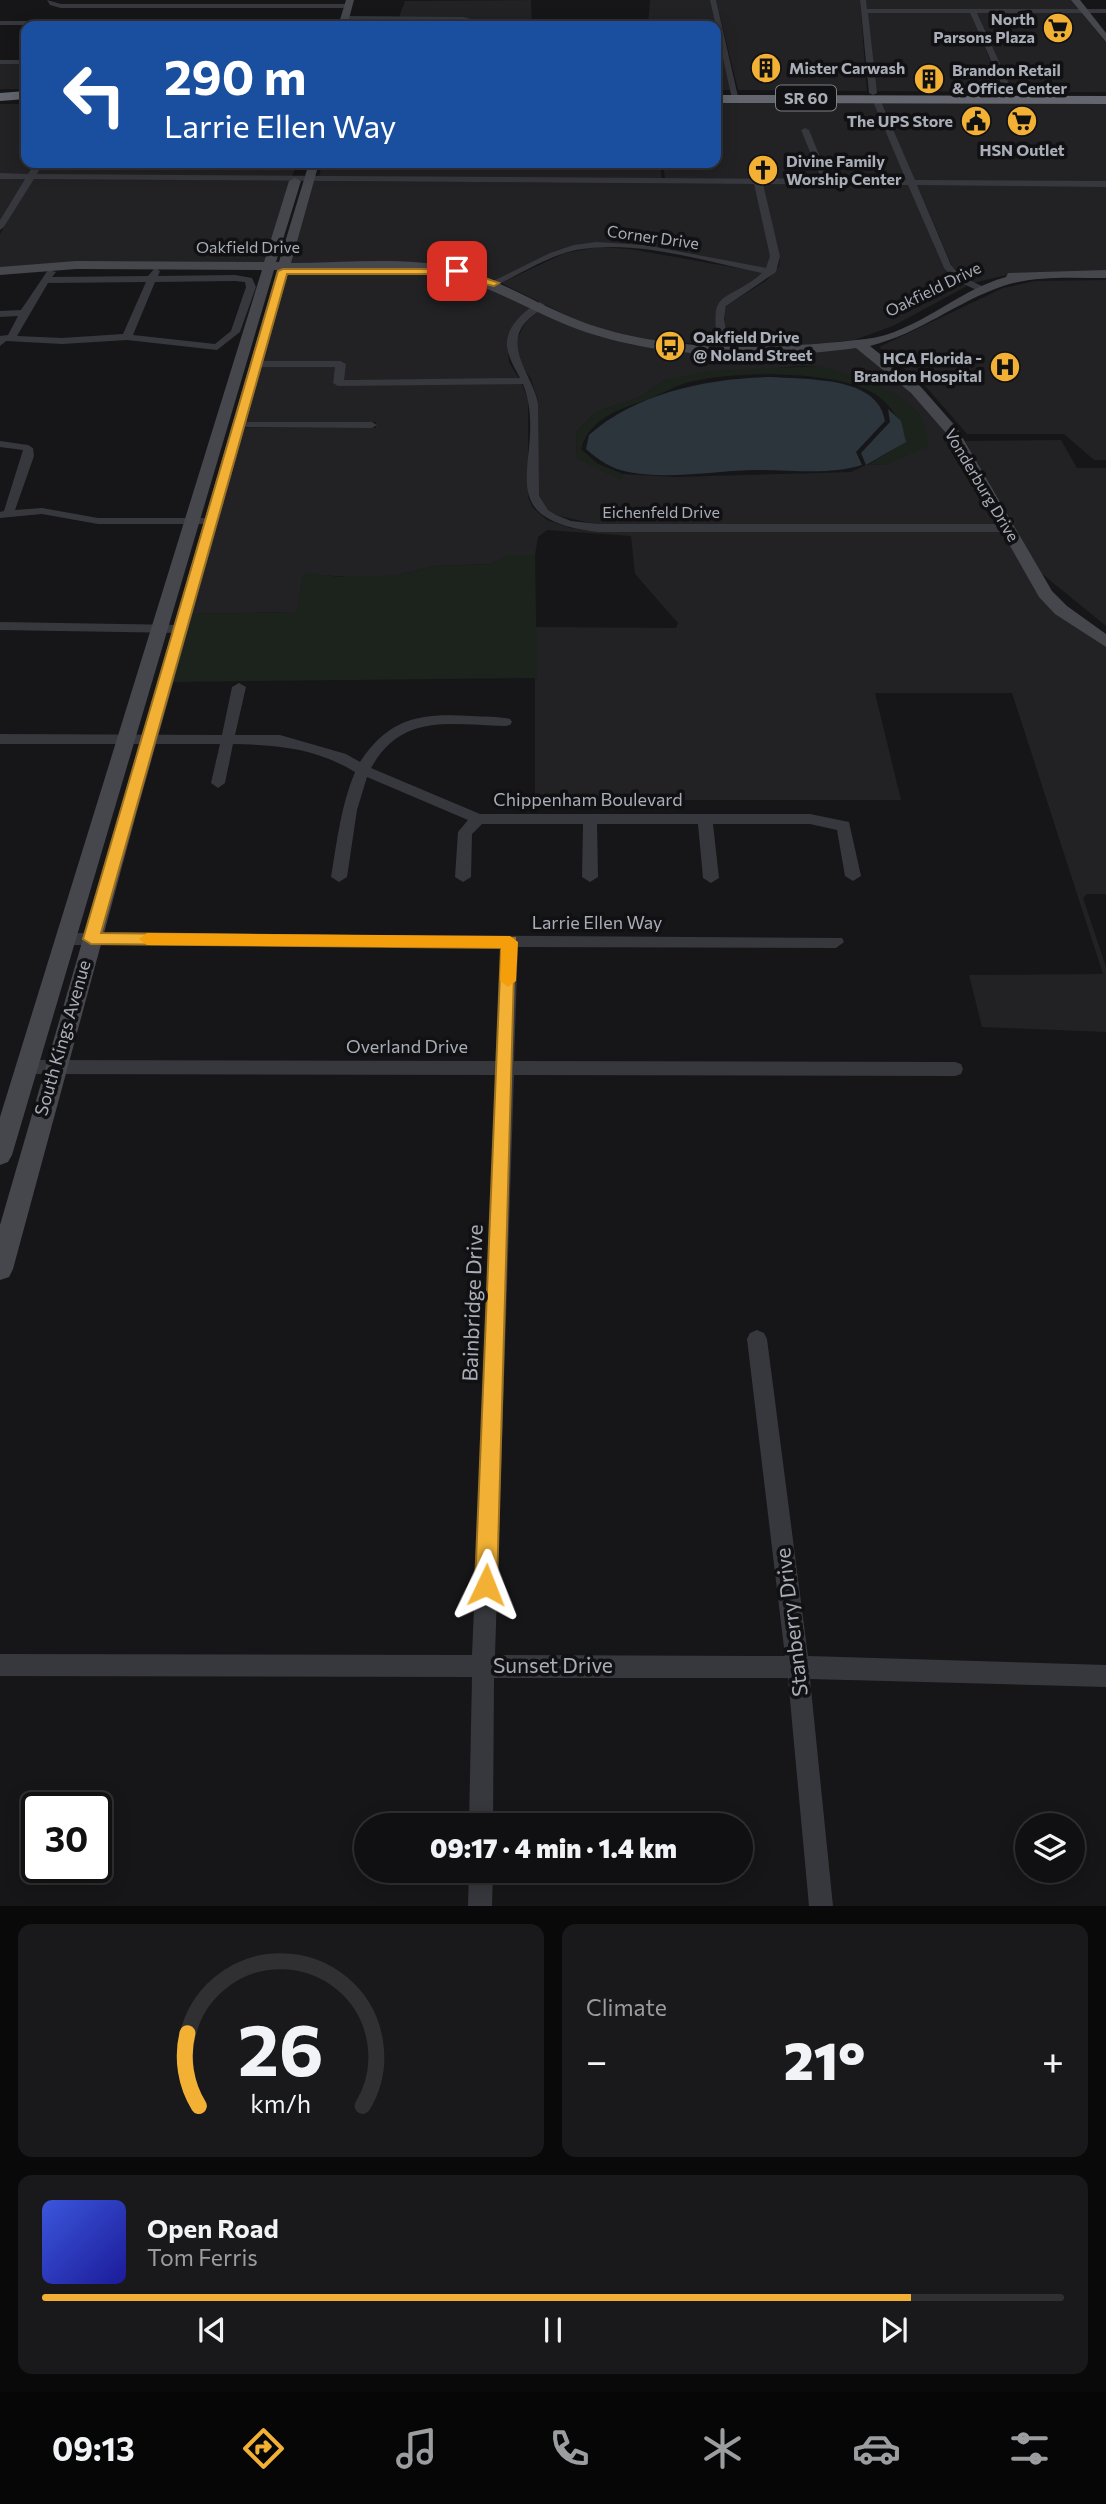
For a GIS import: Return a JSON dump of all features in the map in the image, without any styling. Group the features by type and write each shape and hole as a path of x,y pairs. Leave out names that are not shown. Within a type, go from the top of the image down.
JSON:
{"highway":[{"name":"SR 60","path":"721,94 822,99 920,93 1106,100"},
{"name":"SR 60","path":"721,98 1106,94"},
{"path":"0,96 21,96"}],"main road":[{"path":"1075,0 1106,39"},
{"path":"343,21 349,3"},
{"name":"South Kings Avenue","path":"0,1269 91,939 138,740 160,629 299,168"},
{"name":"South Kings Avenue","path":"0,1155 65,939 182,629 312,168"},
{"name":"Oakfield Drive","path":"0,271 154,274 267,268"},
{"name":"Oakfield Drive","path":"0,277 51,272 267,268 427,272 494,283 597,332 622,339 668,346 724,348 816,347 857,342 898,334 978,288 1026,275 1106,274"},
{"path":"258,299 251,344 258,358"},
{"name":"Vonderburg Drive","path":"857,342 904,379 941,417 965,450 1038,577 1041,589 1055,605 1106,642"},
{"name":"Vonderburg Drive","path":"1038,577 1106,631"}],"street":[{"path":"50,0 52,4 61,6 349,3"},
{"path":"713,0 718,21"},
{"path":"863,0 875,96 947,266 954,274 978,288"},
{"path":"863,11 1106,11"},
{"path":"973,12 1010,96"},
{"path":"383,21 469,21"},
{"path":"0,23 21,23"},
{"path":"721,33 736,96"},
{"path":"0,62 21,61"},
{"path":"805,130 826,182"},
{"path":"0,227 36,168"},
{"path":"0,176 1106,184"},
{"path":"724,348 719,314 723,304 771,272 775,256 758,182"},
{"name":"Corner Drive","path":"494,283 562,252 598,245 631,247 771,272"},
{"path":"11,338 23,313 51,272"},
{"path":"0,343 3,338 62,341 127,337 217,347 235,332 251,287 249,280 154,274 127,337"},
{"name":"Eichenfeld Drive","path":"540,305 519,324 512,342 514,361 533,400 533,496 538,507 551,518 572,525 598,528 1009,528"},
{"path":"0,314 23,313"},
{"path":"258,358 341,363 338,383 526,382"},
{"path":"239,425 372,425"},
{"path":"0,444 28,448 28,456 4,513 62,512 98,521 212,521"},
{"path":"0,626 182,629"},
{"path":"218,783 239,687"},
{"path":"339,877 352,790 390,732 416,722 505,722"},
{"name":"Chippenham Boulevard","path":"0,739 281,740 341,757 363,770 478,819 810,819 844,825 853,876"},
{"path":"463,877 465,832 478,819"},
{"path":"705,820 712,878"},
{"path":"590,821 590,877"},
{"name":"Larrie Ellen Way","path":"65,939 836,942"},
{"name":"Bainbridge Drive","path":"481,1813 510,942"},
{"name":"Overland Drive","path":"27,1067 955,1069"},
{"name":"Stanberry Drive","path":"757,1339 799,1667 821,1906"},
{"name":"Sunset Drive","path":"0,1665 799,1667 1106,1676"},
{"path":"480,1906 481,1883"}],"shaded area":[{"path":"531,0 532,21 399,17 405,1"},
{"path":"650,0 710,0 715,21 648,21"},
{"path":"716,0 860,0 867,91 738,90"},
{"path":"866,0 1072,0 1079,10 867,10"},
{"path":"1081,12 1106,43 1106,92 1011,92 977,13"},
{"path":"867,13 970,13 1004,92 874,91"},
{"path":"373,19 466,21 347,21"},
{"path":"721,47 731,90 721,90"},
{"path":"0,63 21,63 21,89 0,89"},
{"path":"721,103 875,103 907,181 829,181 808,129 801,129 821,181 665,179 664,168 721,168"},
{"path":"882,103 1106,103 1106,182 915,181"},
{"path":"0,104 21,104 21,168 32,168 28,175 0,175"},
{"path":"40,168 295,168 292,177 36,175"},
{"path":"321,168 661,168 662,181 319,176"},
{"path":"0,178 26,178 0,220"},
{"path":"34,178 291,181 264,263 0,269 0,234"},
{"path":"313,181 754,184 771,256 768,269 610,243 560,250 495,280 459,269 388,263 290,263"},
{"path":"762,184 909,184 943,266 950,275 967,286 893,326 854,340 805,345 728,345 724,315 727,305 767,280 779,266 780,256"},
{"path":"917,185 1106,185 1106,271 1015,273 973,283 952,266"},
{"path":"599,247 630,249 765,273 719,304 715,314 719,345 633,339 582,323 501,283 565,253"},
{"path":"417,273 492,285 534,305 515,323 507,341 509,362 519,379 343,380 346,364 342,361 262,361 287,274"},
{"name":"HCA Florida - Brandon Hospital","path":"1106,280 1106,460 1094,460 1064,434 967,434 927,388 879,347 1003,288 1035,281"},
{"path":"541,308 576,326 668,349 855,345 899,380 947,431 1002,525 599,525 555,515 543,506 538,495 538,400 531,379 519,361 516,342 524,325","holes":["797,366 821,366 920,415 887,464 866,465 851,472 676,477 623,474 620,479 577,458 576,432 596,412 638,398 664,380"]},
{"path":"336,366 333,382 337,385 522,384 528,400 528,497 533,508 547,520 570,528 598,532 1005,532 1076,627 1106,647 1106,894 1087,894 1083,898 1106,967 1106,1032 982,1027 969,975 1103,974 1012,693 875,693 901,800 535,800 535,627 676,628 678,623 635,574 631,536 547,530 538,537 535,555 508,555 491,564 434,566 398,575 365,578 304,574 297,612 192,614 244,428 376,428 376,422 245,422 261,367"},
{"path":"821,366 874,383 910,404 921,417 929,446 887,464 868,465 906,442 895,415 881,398 857,386 834,380 776,374 746,375 694,381 675,387 616,412 598,423 585,439 581,449 598,464 623,474 620,480 577,458 576,432 596,412 638,398 664,380 705,371"},
{"path":"773,377 840,383 870,396 880,406 885,421 856,452 862,465 822,471 753,470 659,475 616,469 586,449 589,435 608,420 652,398 700,384"},
{"path":"888,409 901,421 906,442 866,465 861,453 890,422"},
{"path":"1061,440 1077,468 1106,468 1106,626 1041,573 965,441"},
{"path":"508,555 535,555 537,678 172,682 192,614 297,612 304,573 341,577 398,575 434,566 491,564"}],"slow traffic":[{"path":"147,939 510,942 508,981"}],"place":[{"name":"North Parsons Plaza","path":"1058,28"},
{"name":"Mister Carwash","path":"766,68"},
{"name":"Brandon Retail & Office Center","path":"929,79"},
{"name":"The UPS Store","path":"976,121"},
{"name":"HSN Outlet","path":"1022,121"},
{"name":"Divine Family Worship Center","path":"763,170"},
{"name":"Oakfield Drive @ Noland Street","path":"670,346"},
{"name":"HCA Florida - Brandon Hospital","path":"1005,367"}],"route":[{"path":"457,271 494,283 446,273 283,271 91,939 510,942 486,1585"}]}
